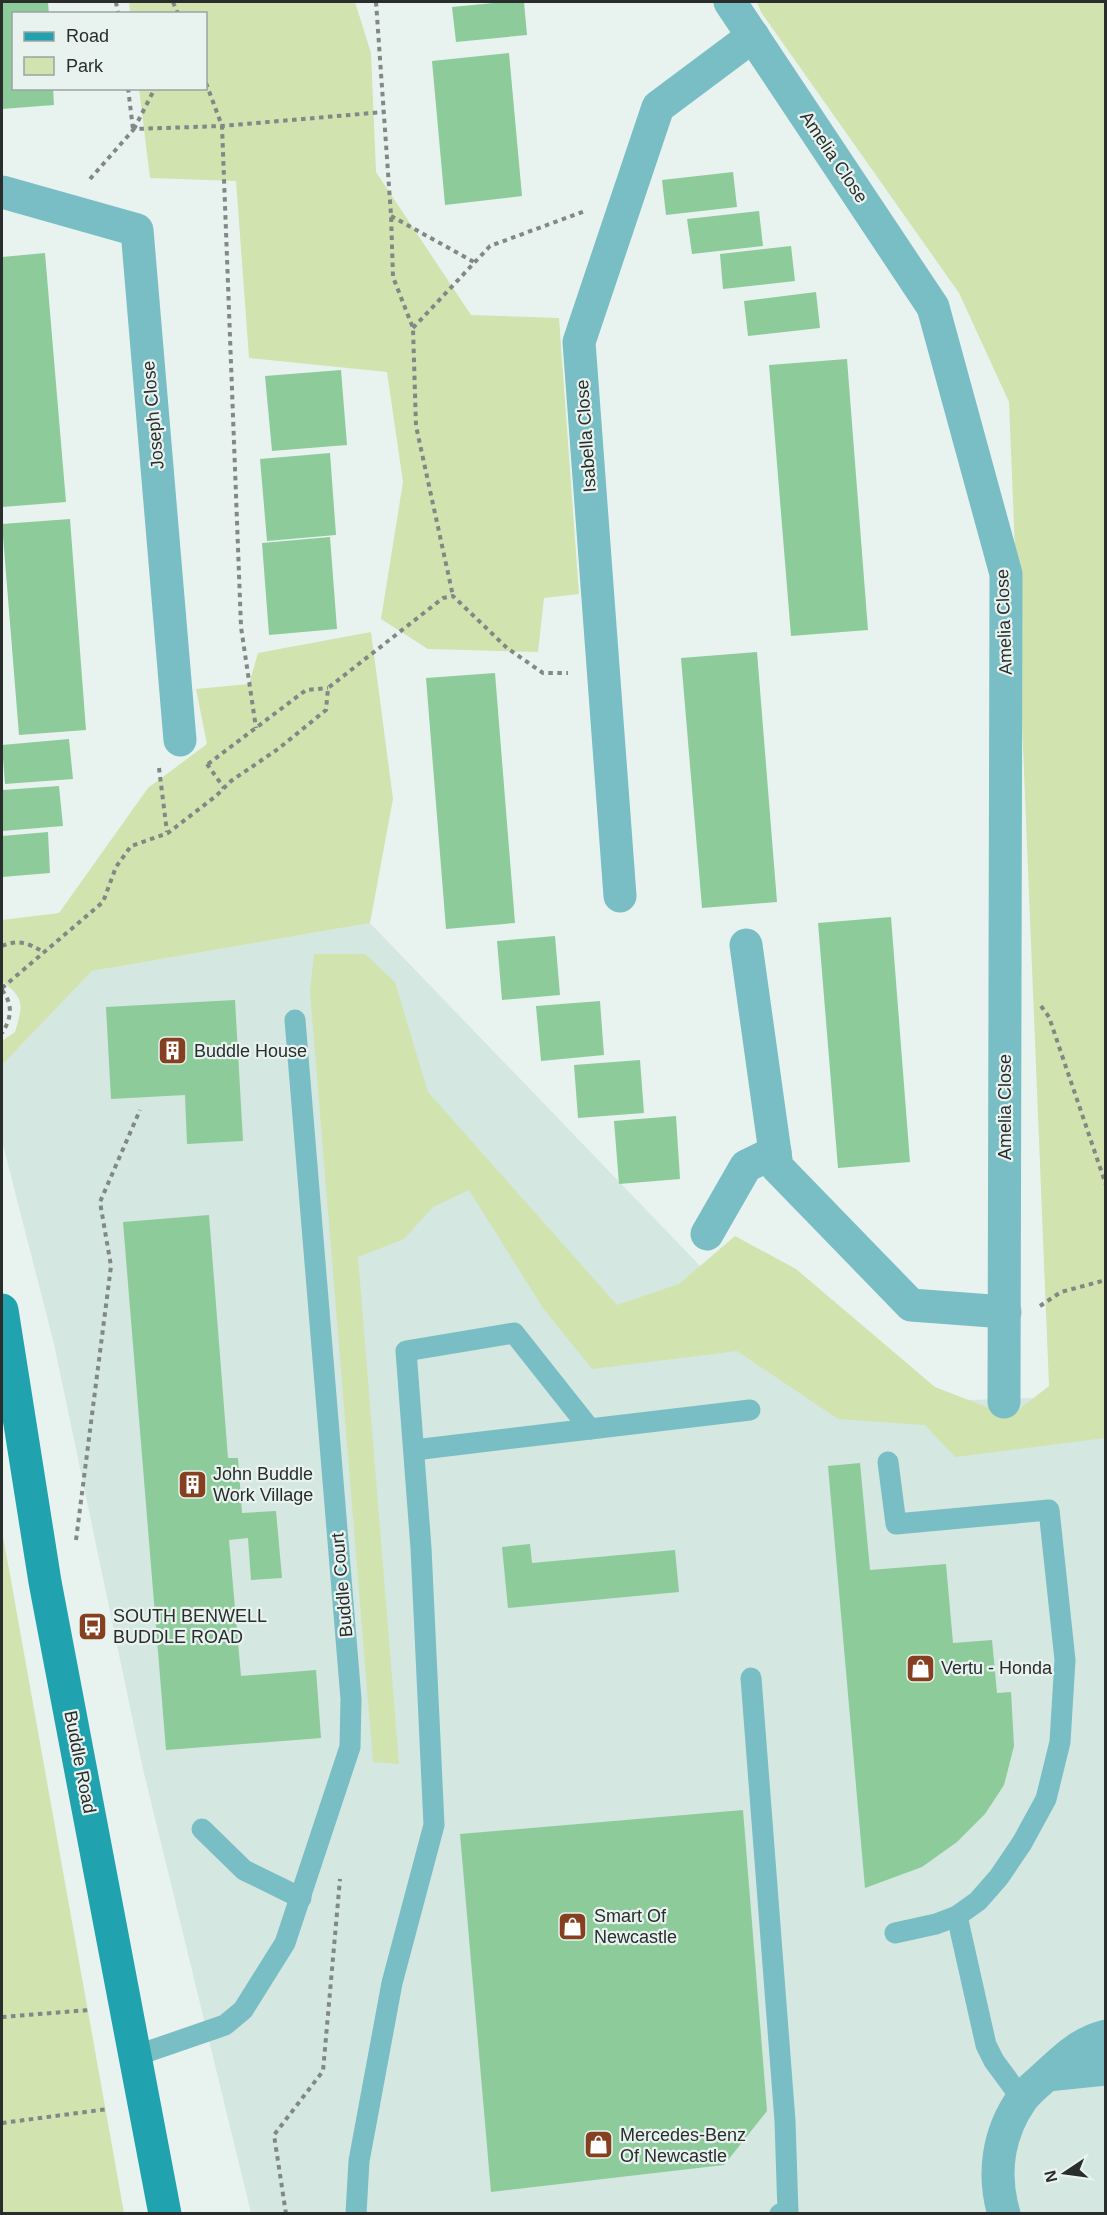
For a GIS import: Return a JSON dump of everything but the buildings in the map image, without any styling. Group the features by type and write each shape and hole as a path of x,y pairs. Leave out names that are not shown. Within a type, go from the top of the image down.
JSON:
{"street":[{"name":"Amelia Close","path":"730,2 933,307 1006,574 1005,1402"},
{"name":"Isabella Close","path":"620,896 579,342 658,107 753,36"},
{"name":"Joseph Close","path":"2,192 137,230 180,740"},
{"path":"746,945 777,1167 911,1305 1005,1323"},
{"path":"706,1234 746,1166 775,1152"},
{"name":"Buddle Road","path":"2,1310 45,1582 165,2214"},
{"path":"1004,2214 997,2175 999,2154 1004,2134 1022,2099 1081,2045 1103,2035"},
{"path":"1047,2074 1106,2069"}],"lane":[{"name":"Buddle Court","path":"135,2056 225,2025 243,2010 285,1943 350,1747 351,1699 295,1020"},
{"path":"357,2214 359,2161 392,1983 434,1825 421,1548 406,1351 514,1333 590,1429"},
{"path":"414,1450 750,1410"},
{"path":"888,1462 896,1524 1049,1510 1065,1660 1060,1742 1046,1799 1022,1843 999,1877 978,1901 957,1916 936,1924 895,1934"},
{"path":"751,1678 785,2121 788,2213 780,2214"},
{"path":"202,1829 244,1870 301,1898"},
{"path":"957,1916 986,2045 994,2061 1022,2099"}],"path":[{"path":"376,2 391,215 393,277 413,328 416,426 453,596 507,648 543,673 604,672"},
{"path":"207,86 222,126 241,627 256,728"},
{"path":"128,90 134,129"},
{"path":"64,209 134,129 154,90"},
{"path":"134,129 222,126 384,112"},
{"path":"413,328 490,246 628,196"},
{"path":"391,215 474,262"},
{"path":"207,765 306,690 328,688 443,598 453,596"},
{"path":"2,1033 7,1025 10,1006 2,988 103,902 116,867 131,846 168,833 216,796 231,780 278,749 326,710 328,688"},
{"path":"168,833 158,761 180,740"},
{"path":"2,946 15,941 29,944 44,952"},
{"path":"1005,958 1049,1017 1106,1185"},
{"path":"45,1582 76,1540 111,1266 100,1202 140,1110"},
{"path":"1005,1323 1061,1292 1106,1280"},
{"path":"286,2214 274,2135 323,2071 341,1875 312,1864"},
{"path":"2,2018 126,2007"},
{"path":"2,2123 100,2110"}],"shaded area":[{"path":"370,923 833,1404 1105,1396 1105,2213 251,2213 143,1769 54,1344 2,1141 2,1065 92,971"}],"green space":[{"path":"129,2 355,2 371,53 376,172 471,315 559,318 579,594 544,598 538,652 428,649 381,619 403,482 387,372 249,358 236,181 150,178 139,90 207,90 207,12 130,12"},
{"path":"757,2 1105,2 1105,1438 955,1457 925,1425 838,1419 737,1351 592,1369 543,1308 469,1190 433,1207 404,1239 358,1257 399,1764 373,1762 310,991 314,954 365,954 395,982 428,1092 617,1305 679,1284 735,1236 796,1269 935,1387 1010,1416 1049,1386 1009,402 959,293 761,12"},
{"path":"371,632 393,799 370,923 92,971 2,1065 2,1041 15,1032 20,1015 20,1003 15,993 2,981 2,920 59,913 148,788 207,744 196,689 249,684 258,653"},
{"path":"2,1531 12,1586 124,2213 2,2213"}],"place":[{"name":"Buddle House","path":"173,1051"},
{"name":"John Buddle Work Village","path":"192,1484"},
{"name":"SOUTH BENWELL BUDDLE ROAD","path":"92,1626"},
{"name":"Vertu - Honda","path":"920,1668"},
{"name":"Smart Of Newcastle","path":"573,1926"},
{"name":"Mercedes-Benz Of Newcastle","path":"599,2145"}]}
